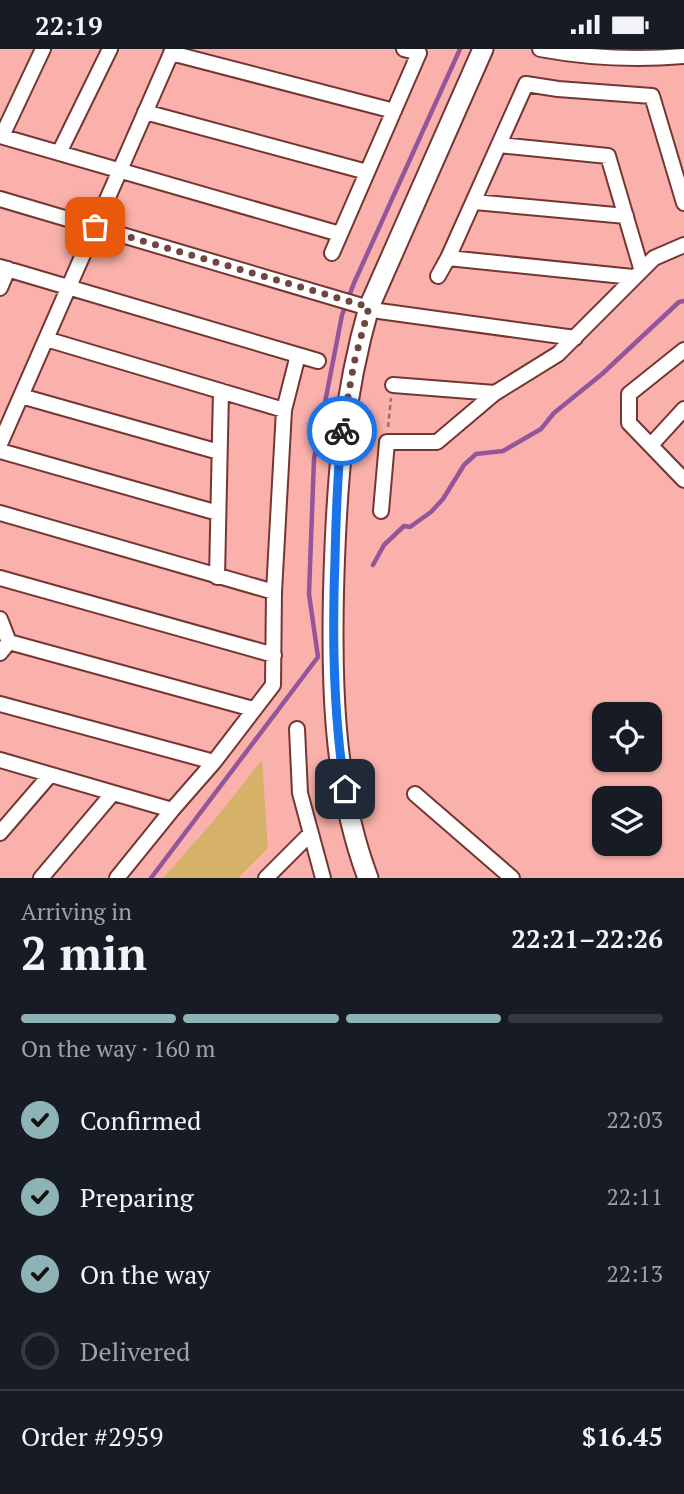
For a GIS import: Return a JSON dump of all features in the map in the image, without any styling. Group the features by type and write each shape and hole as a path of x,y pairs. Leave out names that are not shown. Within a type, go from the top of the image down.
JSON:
{"street":[{"path":"43,49 1,136 340,234"},
{"path":"60,153 110,49"},
{"path":"332,253 419,53 404,49"},
{"path":"368,878 360,857 337,739 333,609 340,453 350,381 369,307 483,49"},
{"path":"540,49 588,56 648,59 684,56"},
{"path":"0,444 172,51 394,111"},
{"path":"438,276 526,84 652,96 684,203"},
{"path":"145,112 368,172"},
{"path":"499,145 608,156 626,216 637,273"},
{"path":"0,199 394,314 575,338"},
{"path":"474,202 626,216"},
{"path":"381,511 387,442 437,442 495,393 558,354 654,258 684,246"},
{"path":"448,258 637,273"},
{"path":"0,288 4,268 318,361"},
{"path":"46,339 284,410"},
{"path":"683,353 629,394 629,423 684,480"},
{"path":"117,878 215,762 273,685 274,592 284,410 298,355"},
{"path":"393,385 495,393"},
{"path":"216,577 221,391"},
{"path":"21,396 219,452"},
{"path":"651,445 684,409"},
{"path":"0,451 218,513"},
{"path":"0,513 274,592"},
{"path":"0,578 274,655"},
{"path":"0,619 5,648 253,709"},
{"path":"0,704 215,762"},
{"path":"297,729 300,793 323,878"},
{"path":"0,760 172,810"},
{"path":"0,833 50,775"},
{"path":"41,878 113,793"},
{"path":"415,794 512,878"},
{"path":"266,878 310,834"}],"path":[{"path":"387,442 393,385"}],"shaded area":[{"path":"262,760 268,848 238,878 163,878 216,818"}],"waterway":[{"path":"151,878 318,657 309,594 314,459 342,315 460,49"},
{"path":"373,565 384,545 404,526 410,527 431,512 443,499 464,465 476,454 503,451 541,429 554,413 602,374 679,302 684,301"}],"way so far":[{"path":"95,227 369,307 358,344 342,431"}],"route":[{"path":"342,431 333,609 337,739 345,789"}]}
